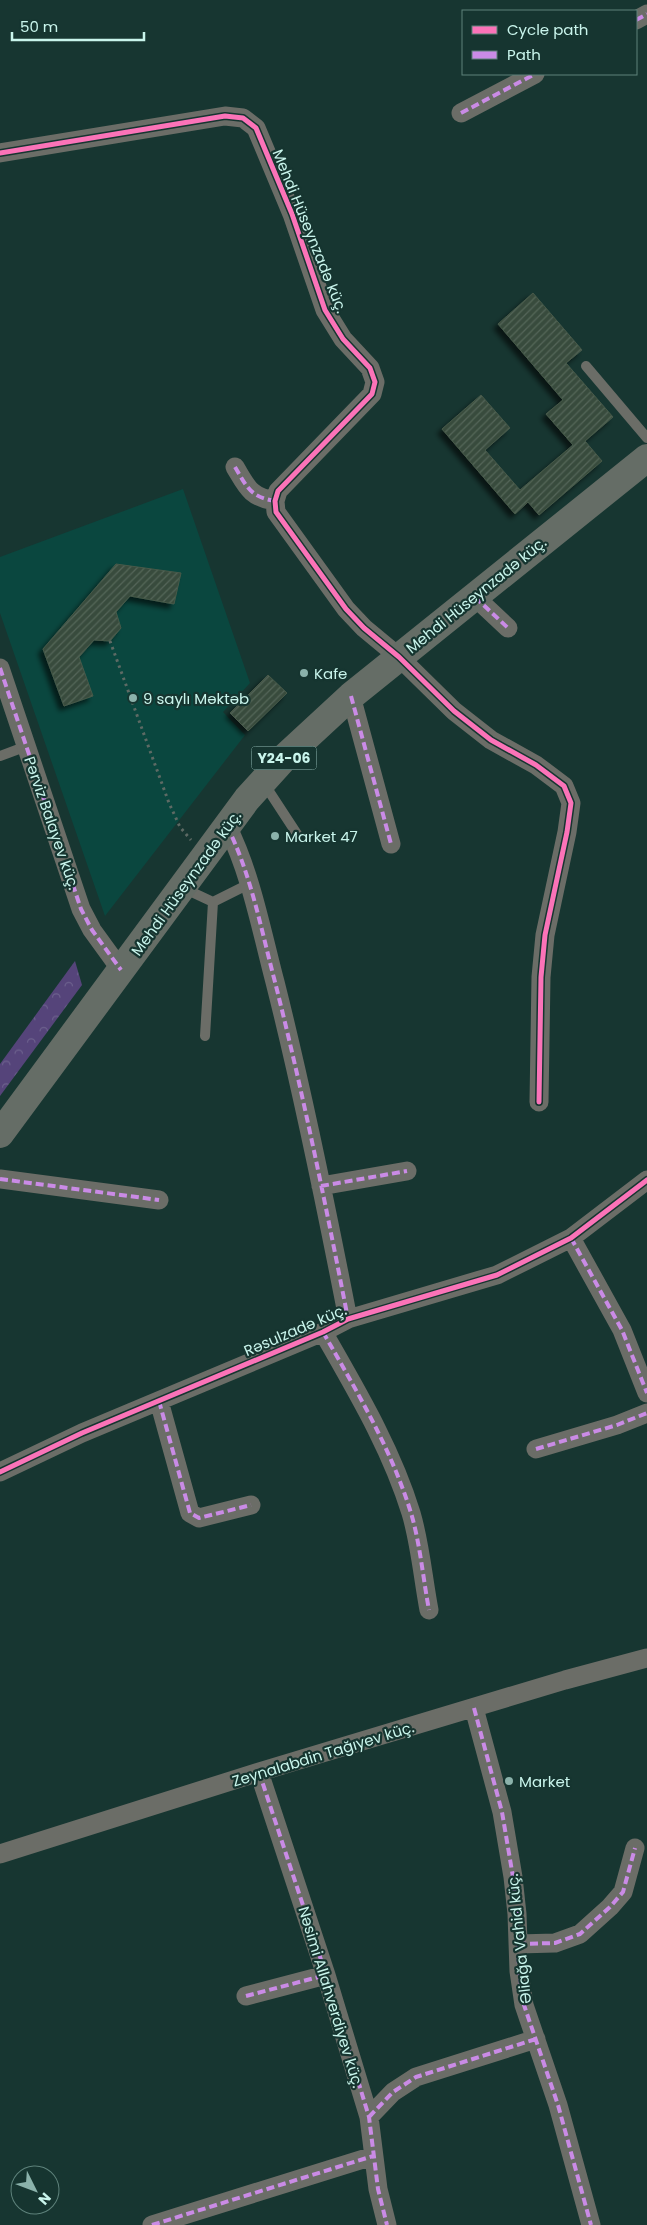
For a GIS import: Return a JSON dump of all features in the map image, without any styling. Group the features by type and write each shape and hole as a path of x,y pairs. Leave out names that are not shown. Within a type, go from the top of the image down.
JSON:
{"main road":[{"name":"Mehdi Hüseynzadə küç.","path":"0,1134 262,781 351,696 647,458"}],"street":[{"path":"644,0 647,10"},
{"path":"461,113 533,75"},
{"name":"Mehdi Hüseynzadə küç.","path":"0,153 225,116 242,118 256,128 292,214 326,310 344,339 370,368 375,382 372,394 278,492 274,501 276,512 346,609 364,628 399,657"},
{"path":"235,467 249,491 261,499 274,501"},
{"path":"475,597 508,628"},
{"path":"399,657 454,711 491,740 536,765 564,786 571,803 567,832 545,935 541,977 538,1102"},
{"name":"Pərviz Balayev küç.","path":"0,668 81,909 92,930 121,970"},
{"path":"351,696 391,844"},
{"path":"227,826 241,854 281,1006 348,1319"},
{"path":"321,1186 407,1171"},
{"path":"0,1179 159,1200"},
{"name":"Rəsulzadə küç.","path":"0,1472 82,1433 324,1332 348,1319 498,1275 571,1238 647,1180"},
{"path":"571,1238 622,1330 647,1393"},
{"path":"324,1332 368,1411 397,1475 411,1514 429,1610"},
{"path":"159,1401 190,1513 199,1518 251,1505"},
{"path":"536,1449 617,1425 647,1413"},
{"name":"Zeynalabdin Tağıyev küç.","path":"0,1854 258,1772 647,1658"},
{"name":"Əliağa Vahid küç.","path":"474,1708 502,1812 513,1877 518,1914 519,1971 524,2006 558,2105 591,2225"},
{"name":"Nəsimi Allahverdiyev küç.","path":"258,1772 326,1976 369,2117 378,2189 387,2225"},
{"path":"518,1944 555,1943 580,1934 623,1892 635,1848"},
{"path":"246,1996 326,1976"},
{"path":"369,2117 393,2092 416,2077 536,2039"},
{"path":"152,2225 373,2156"}],"lane":[{"path":"586,366 647,438"},
{"path":"0,756 26,746"},
{"path":"262,781 297,834"},
{"path":"213,902 249,884"},
{"path":"182,888 213,902"},
{"path":"205,1036 213,902"}],"path":[{"path":"110,641 169,804 180,827 206,854"}],"shaded area":[{"name":"9 saylı Məktəb","path":"183,489 250,683 223,712 245,735 105,916 0,613 0,557"}],"green space":[{"path":"75,961 82,985 0,1096 0,1064"}],"building":[{"path":"533,293 582,350 566,363 613,417 585,441 602,461 539,515 528,502 515,514 442,429 481,395 510,428 485,450 520,490 573,445 546,414 563,400 498,324"},
{"path":"116,564 181,573 174,604 130,596 116,612 121,628 110,641 94,640 79,657 93,696 64,706 43,649"},
{"path":"268,675 287,693 248,731 230,713"}],"marked path":[{"path":"637,19 647,14"},
{"path":"461,113 533,75"},
{"path":"235,467 250,490 260,497 275,501"},
{"path":"475,597 508,628"},
{"path":"0,668 81,909 92,930 121,970"},
{"path":"351,696 391,844"},
{"path":"227,826 243,863 260,922 314,1150 348,1319"},
{"path":"321,1186 407,1171"},
{"path":"0,1179 159,1200"},
{"path":"571,1238 622,1330 647,1393"},
{"path":"323,1332 372,1420 403,1489 417,1536 429,1610"},
{"path":"159,1401 190,1513 199,1518 251,1505"},
{"path":"536,1449 617,1425 647,1413"},
{"path":"474,1708 502,1812 513,1877 517,1914 519,1971 524,2005 558,2105 591,2225"},
{"path":"259,1772 326,1975 369,2117 378,2189 387,2225"},
{"path":"518,1944 555,1943 580,1934 610,1907 623,1892 635,1848"},
{"path":"246,1996 326,1975"},
{"path":"369,2117 393,2092 416,2077 536,2039"},
{"path":"152,2225 373,2156"}],"cycle path":[{"path":"0,153 225,116 243,118 256,128 292,214 325,310 343,339 370,368 375,382 372,394 278,491 275,501 276,512 346,609 364,628 399,657 454,711 491,740 536,765 564,786 571,803 567,832 545,935 541,977 539,1102"},
{"path":"0,1472 82,1433 323,1332 348,1319 497,1275 571,1238 647,1180"}],"place":[{"name":"Kafe","path":"304,673"},
{"name":"9 saylı Məktəb","path":"133,698"},
{"name":"Market 47","path":"275,836"},
{"name":"Market","path":"509,1781"}]}
